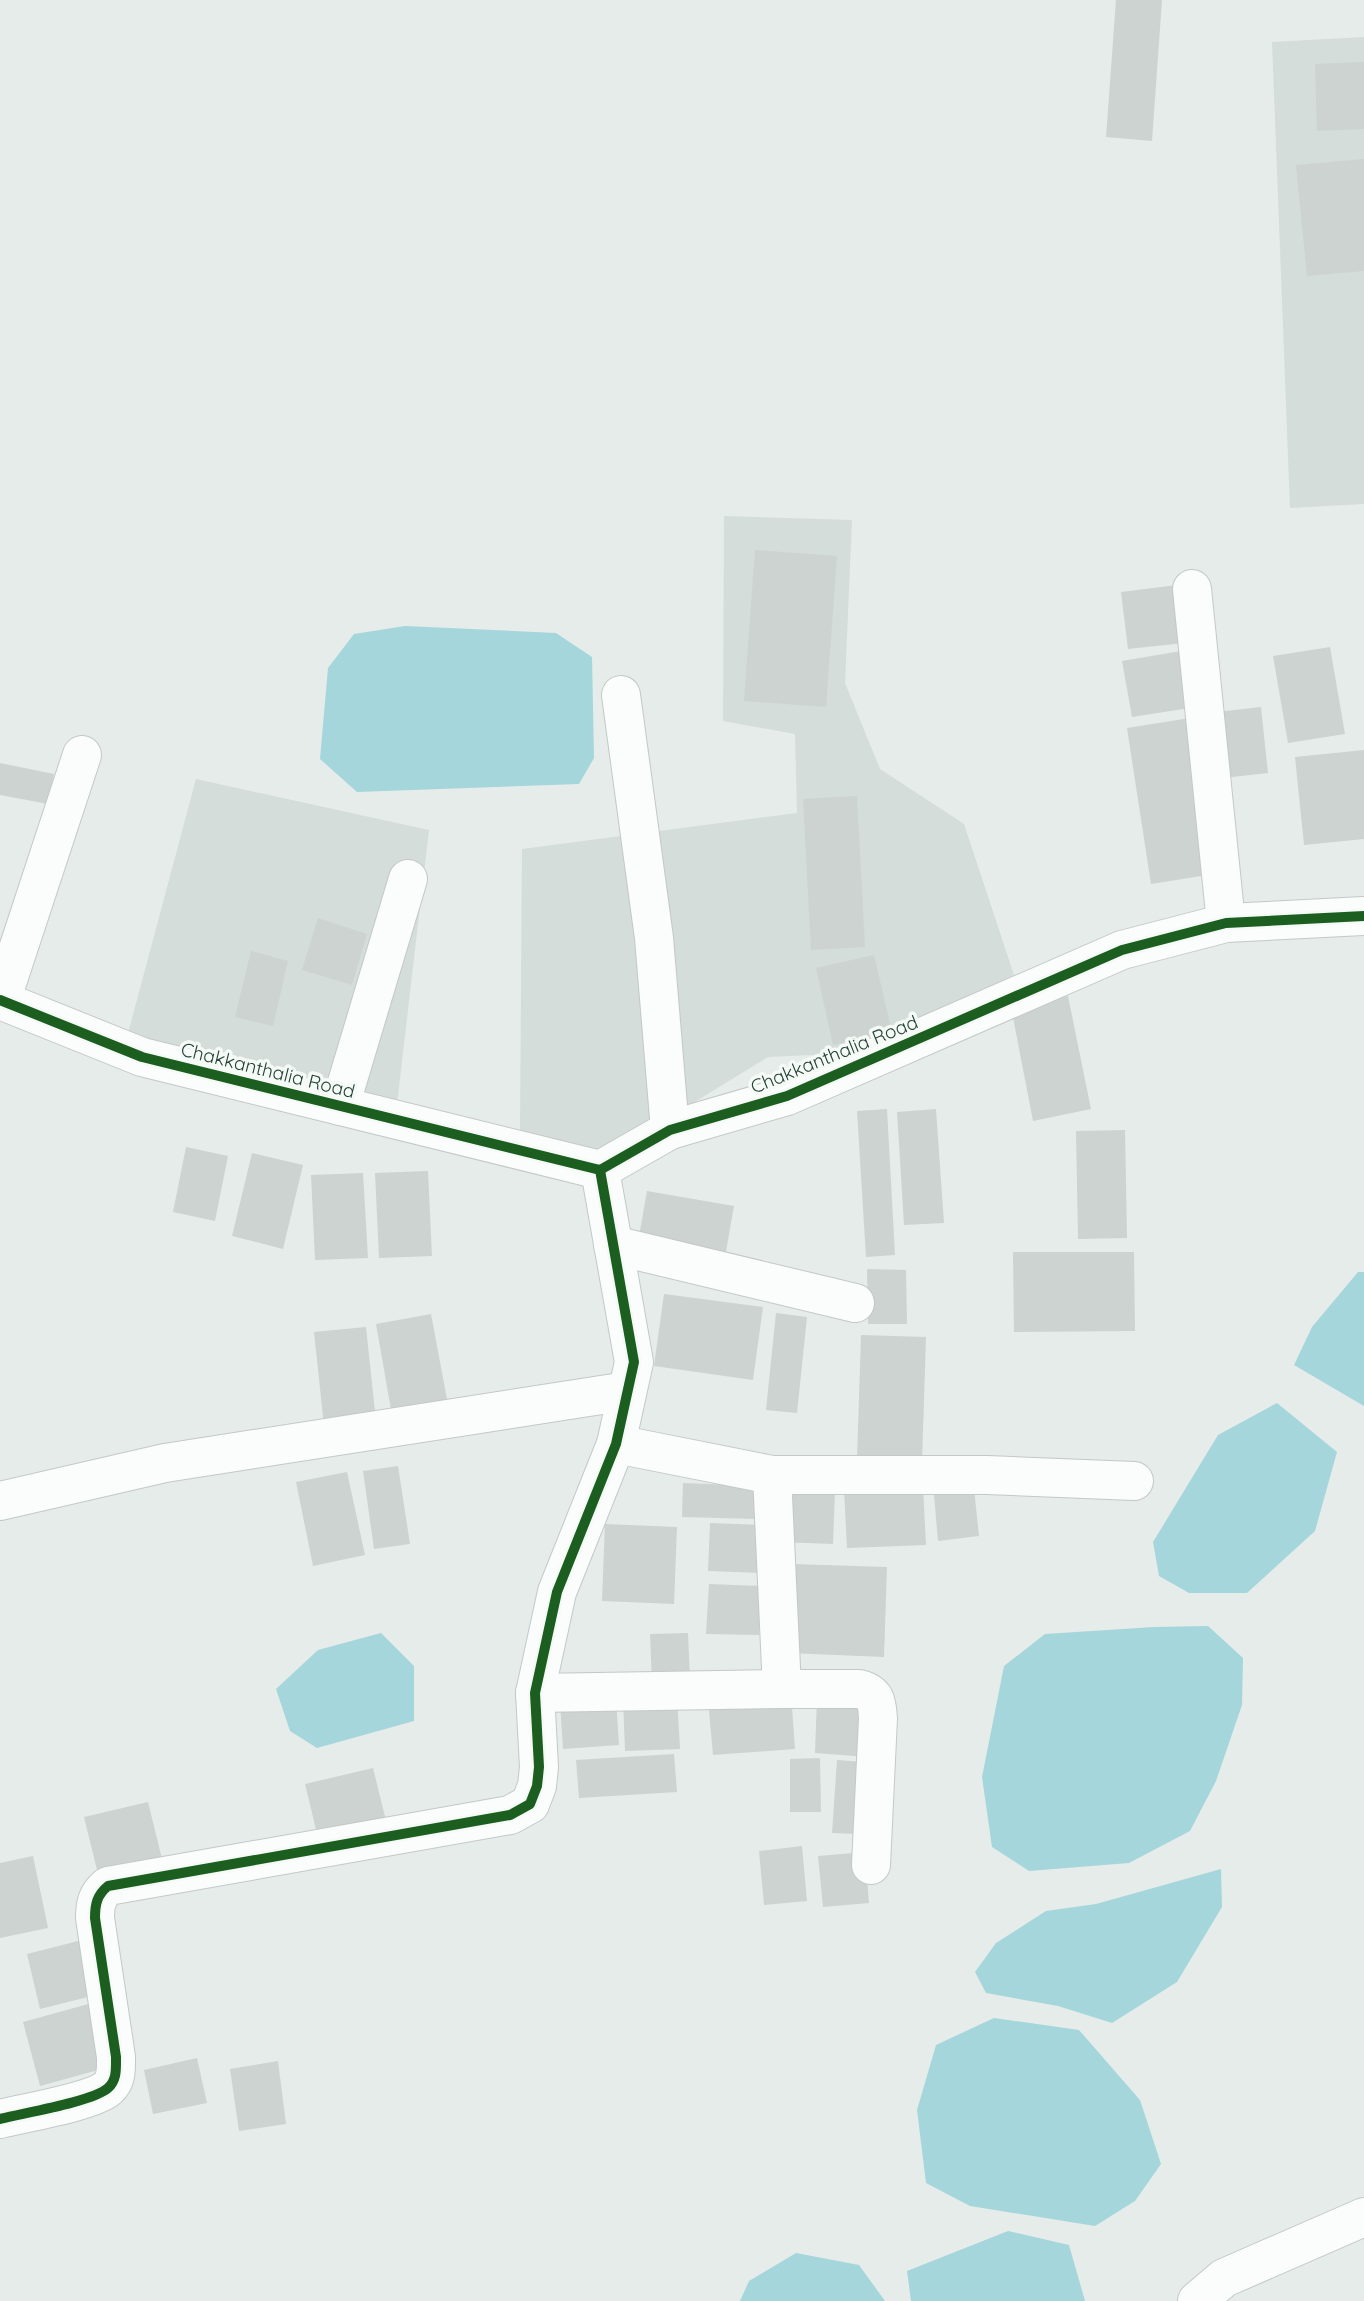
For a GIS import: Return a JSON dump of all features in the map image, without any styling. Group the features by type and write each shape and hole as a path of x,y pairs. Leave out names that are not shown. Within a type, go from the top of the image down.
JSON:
{"street":[{"path":"1192,589 1226,923"},
{"path":"621,695 654,938 670,1130"},
{"path":"0,1001 82,755"},
{"path":"340,1106 408,879"},
{"name":"Chakkanthalia Road","path":"0,1001 142,1057 600,1170 670,1130 787,1096 1122,950 1226,923 1364,916"},
{"path":"0,2119 94,2096 108,2088 116,2077 116,2057 95,1918 95,1903 100,1893 108,1886 510,1815 530,1804 537,1786 539,1767 535,1693 557,1592 616,1444 634,1362 600,1170"},
{"path":"613,1245 855,1303"},
{"path":"0,1501 165,1462 627,1391"},
{"path":"616,1444 772,1475 987,1475 1134,1481"},
{"path":"772,1475 782,1689"},
{"path":"535,1693 782,1689 869,1691 874,1697 878,1718 871,1865"},
{"path":"1197,2301 1224,2278 1364,2217"}],"shaded area":[{"path":"1364,37 1364,504 1290,508 1272,42"},
{"path":"724,516 852,520 845,683 880,769 964,824 1014,975 896,1034 833,1054 768,1057 613,1152 520,1132 522,849 797,813 795,734 723,721"},
{"path":"196,779 429,830 397,1104 127,1037"}],"water":[{"path":"405,626 556,633 592,657 594,758 579,784 357,792 320,759 328,668 354,634"},
{"path":"1358,1272 1364,1272 1364,1406 1294,1365 1312,1327"},
{"path":"1277,1403 1337,1452 1315,1531 1247,1593 1189,1593 1159,1576 1153,1542 1218,1435"},
{"path":"1208,1626 1243,1658 1242,1705 1216,1781 1190,1831 1129,1863 1029,1871 992,1847 982,1777 1004,1666 1045,1634"},
{"path":"381,1633 414,1666 414,1721 317,1748 290,1731 276,1689 318,1650"},
{"path":"1221,1869 1222,1907 1177,1982 1112,2023 1058,2006 986,1993 975,1972 996,1943 1046,1911 1096,1904"},
{"path":"994,2018 1079,2030 1140,2100 1161,2164 1135,2201 1095,2226 970,2206 926,2183 917,2110 936,2045"},
{"path":"1008,2231 1069,2245 1085,2301 911,2301 907,2271"},
{"path":"796,2253 859,2265 885,2301 740,2301 749,2281"}],"building":[{"path":"1116,0 1162,0 1152,141 1106,137"},
{"path":"1364,62 1364,129 1317,131 1315,64"},
{"path":"1364,159 1364,271 1307,276 1296,165"},
{"path":"755,550 837,556 826,707 744,701"},
{"path":"1177,585 1184,643 1128,649 1121,592"},
{"path":"1330,647 1345,734 1288,743 1273,656"},
{"path":"1187,650 1196,707 1132,717 1122,661"},
{"path":"1261,707 1268,773 1214,779 1208,713"},
{"path":"1190,718 1214,874 1151,884 1127,728"},
{"path":"1364,750 1364,839 1304,845 1295,757"},
{"path":"0,763 54,774 48,804 0,795"},
{"path":"857,796 865,947 811,950 803,799"},
{"path":"318,918 367,934 352,985 302,970"},
{"path":"251,951 288,961 273,1026 235,1017"},
{"path":"874,955 892,1032 833,1045 816,968"},
{"path":"1068,996 1091,1109 1033,1121 1011,1007"},
{"path":"887,1109 895,1255 866,1257 857,1111"},
{"path":"936,1109 944,1223 904,1225 897,1112"},
{"path":"1125,1130 1127,1238 1078,1239 1076,1131"},
{"path":"186,1147 228,1156 215,1221 173,1212"},
{"path":"252,1153 303,1165 283,1249 232,1236"},
{"path":"428,1171 432,1256 379,1258 375,1173"},
{"path":"363,1173 368,1258 315,1260 311,1175"},
{"path":"647,1191 734,1206 725,1257 638,1242"},
{"path":"1013,1252 1134,1252 1135,1331 1014,1332"},
{"path":"867,1269 906,1270 907,1324 868,1324"},
{"path":"664,1294 763,1307 753,1380 654,1366"},
{"path":"776,1313 807,1317 797,1413 766,1410"},
{"path":"431,1314 449,1410 393,1421 376,1324"},
{"path":"366,1327 376,1421 324,1426 314,1332"},
{"path":"861,1335 926,1337 922,1462 857,1460"},
{"path":"398,1466 410,1544 374,1549 363,1471"},
{"path":"347,1472 365,1555 313,1566 296,1482"},
{"path":"973,1479 979,1536 938,1541 933,1483"},
{"path":"683,1483 758,1486 757,1519 682,1517"},
{"path":"923,1486 926,1545 847,1548 844,1489"},
{"path":"782,1489 835,1491 833,1544 779,1542"},
{"path":"710,1523 764,1525 762,1573 708,1571"},
{"path":"605,1524 677,1527 674,1604 602,1601"},
{"path":"792,1564 887,1567 884,1657 789,1653"},
{"path":"709,1584 760,1586 759,1635 706,1634"},
{"path":"688,1633 690,1681 652,1682 650,1634"},
{"path":"791,1693 795,1749 713,1755 708,1700"},
{"path":"677,1696 680,1749 625,1751 623,1699"},
{"path":"817,1697 871,1701 868,1757 815,1753"},
{"path":"616,1699 619,1745 563,1749 560,1703"},
{"path":"674,1754 677,1792 579,1798 576,1760"},
{"path":"820,1758 821,1812 790,1812 790,1759"},
{"path":"837,1760 863,1762 858,1834 832,1833"},
{"path":"373,1768 388,1829 320,1846 305,1784"},
{"path":"148,1802 164,1867 100,1882 84,1817"},
{"path":"802,1846 807,1901 764,1905 759,1851"},
{"path":"865,1852 869,1903 823,1907 818,1856"},
{"path":"33,1856 48,1928 0,1938 0,1863"},
{"path":"82,1940 96,1995 40,2009 27,1954"},
{"path":"92,2003 109,2067 40,2086 23,2022"},
{"path":"197,2058 207,2103 153,2114 144,2070"},
{"path":"278,2061 286,2124 239,2131 230,2069"}],"cycle path":[{"path":"0,1000 142,1057 600,1170 670,1130 787,1096 1122,950 1226,923 1364,916"},
{"path":"0,2119 88,2098 108,2088 113,2081 116,2057 95,1918 97,1900 108,1886 510,1815 530,1804 537,1786 539,1767 535,1693 557,1592 616,1444 634,1362 600,1170"}]}
